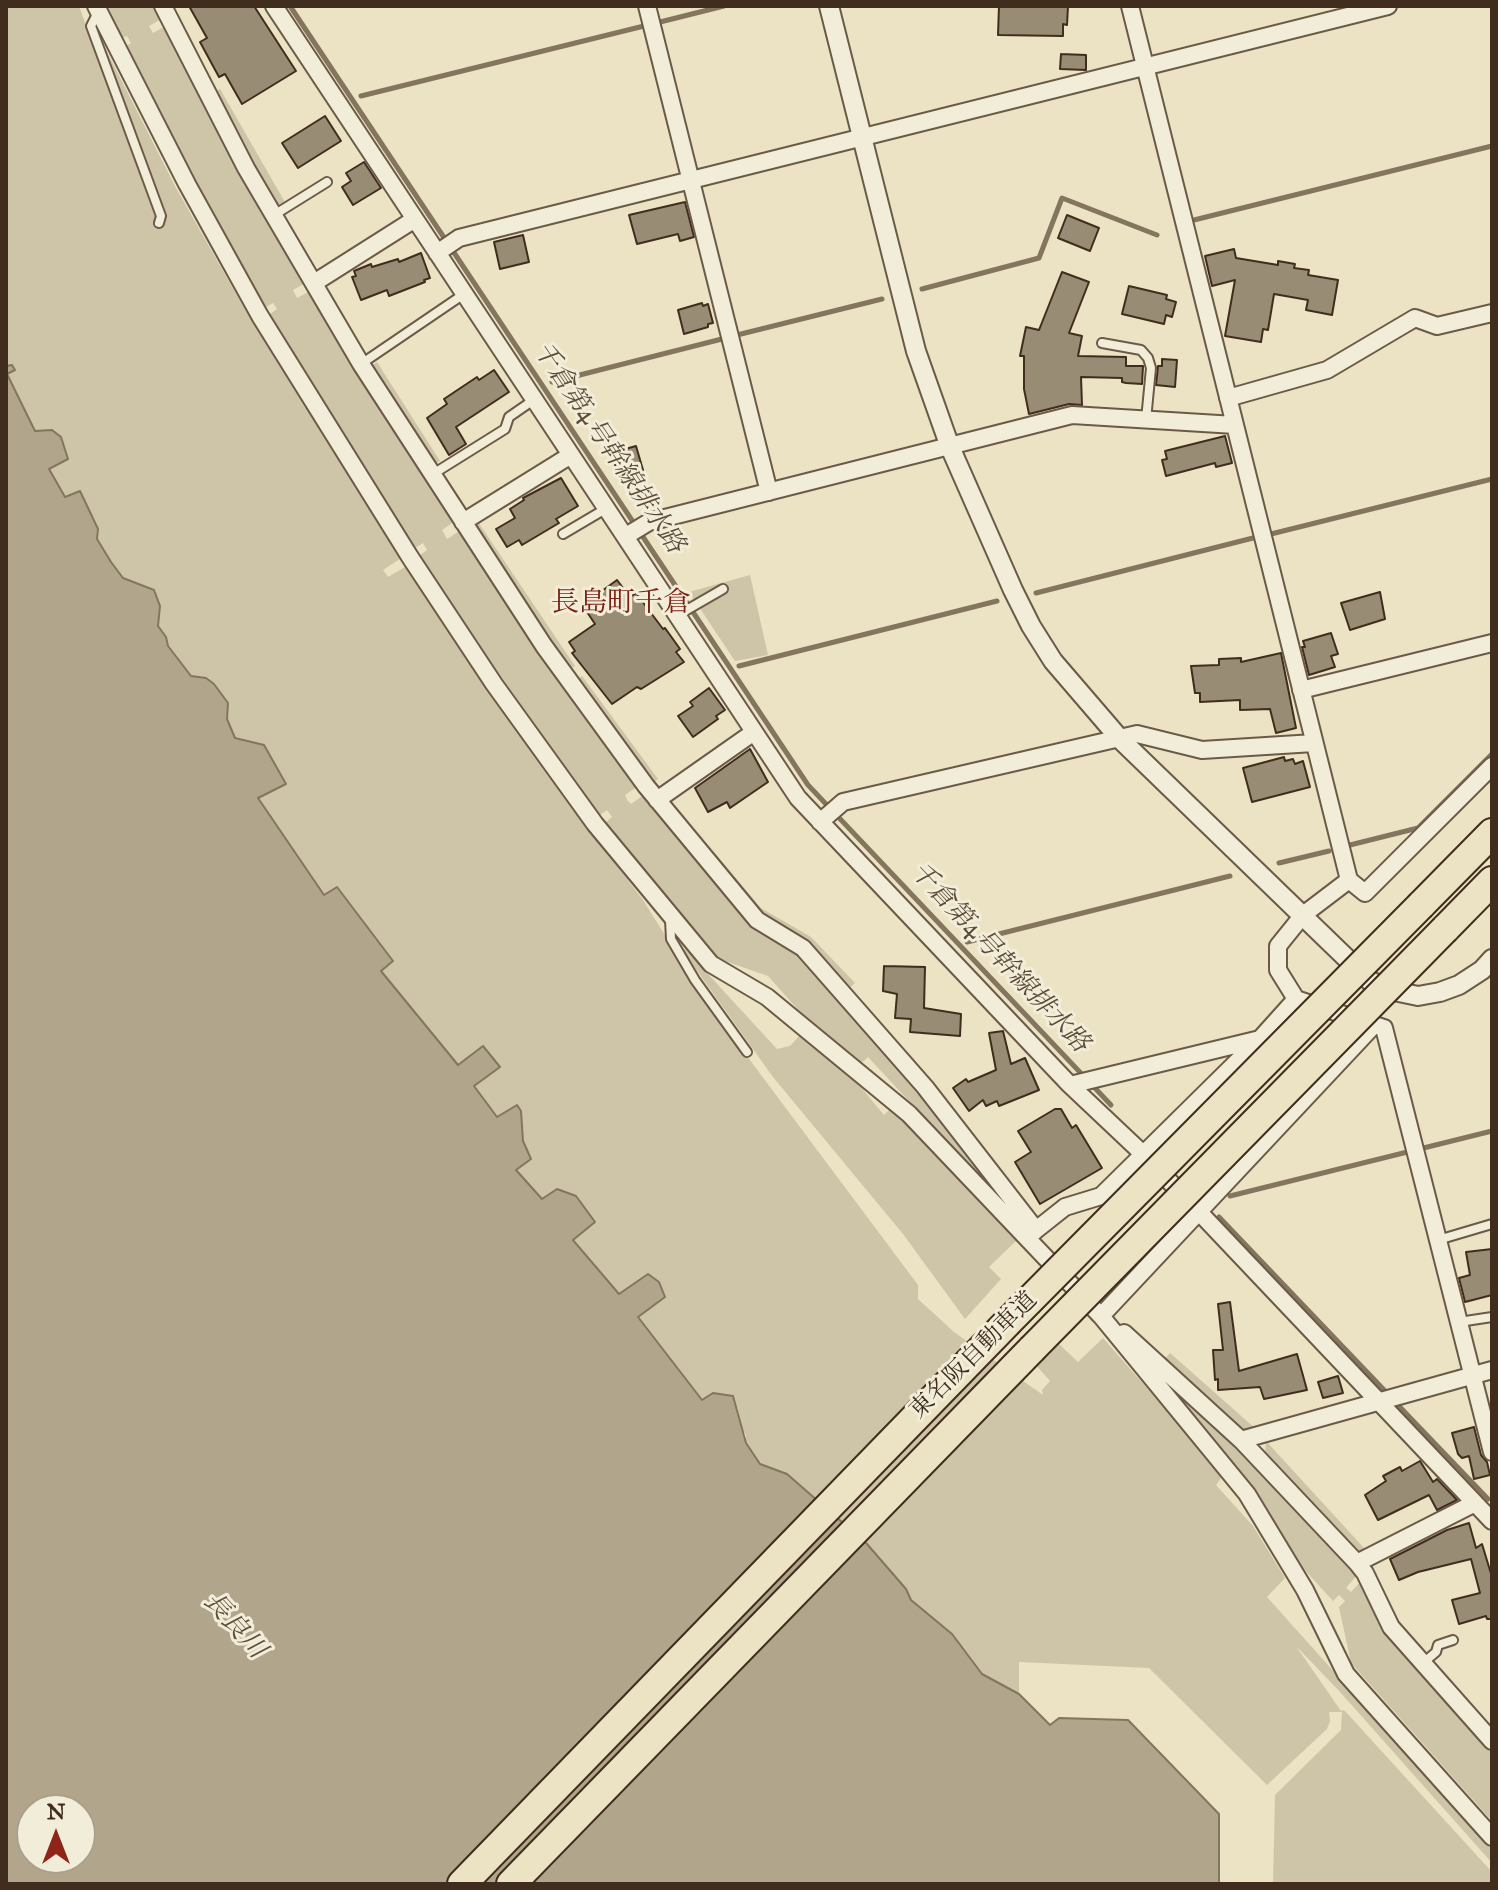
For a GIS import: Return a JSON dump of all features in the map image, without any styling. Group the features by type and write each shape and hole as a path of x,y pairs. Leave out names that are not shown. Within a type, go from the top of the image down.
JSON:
{"highway":[{"name":"東名阪自動車道","path":"462,1884 894,1437 1492,833"},
{"name":"東名阪自動車道","path":"511,1884 1492,881"}],"street":[{"path":"163,6 246,168 361,364 544,646 657,800 757,920 803,948 925,1087 1031,1234 1247,1494 1305,1590 1346,1674 1492,1837"},
{"path":"274,6 415,219 445,247 464,294 607,508 634,531 754,732 798,798 828,815 1083,1082 1142,1153 1487,1513 1357,1563"},
{"path":"647,6 769,492"},
{"path":"829,6 916,351 950,447 1031,626 1053,661 1120,739 1370,981 1418,996 1459,985 1482,970 1492,959"},
{"path":"1130,6 1349,880 1365,893 1492,766"},
{"path":"445,247 862,137 1388,6"},
{"path":"97,9 187,184 260,316 410,557 494,684 595,824 711,964 767,997 909,1114 1031,1234"},
{"path":"314,283 415,219"},
{"path":"1228,398 1327,370 1415,318 1437,326 1492,313"},
{"path":"634,531 769,492 1072,415 1235,425"},
{"path":"463,522 571,455"},
{"path":"1301,690 1492,643"},
{"path":"657,800 754,732"},
{"path":"828,815 843,802 1137,734 1202,750 1314,743"},
{"path":"1349,880 1303,915 1278,946 1278,970 1296,999 1384,1028 1492,1452"},
{"path":"1031,1234 1065,1207 1101,1196 1260,1039 1296,999"},
{"path":"1101,1316 1374,1025"},
{"path":"1083,1082 1260,1039"},
{"path":"1101,1316 1135,1341 1241,1440 1357,1563 1391,1627 1492,1741"},
{"path":"1241,1440 1492,1370"}],"lane":[{"path":"97,9 91,26 161,216 159,223"},
{"path":"274,215 327,182"},
{"path":"361,364 464,294"},
{"path":"1102,343 1141,350 1148,358 1151,368 1146,420"},
{"path":"432,475 505,429 509,417 535,399"},
{"path":"563,534 607,508"},
{"path":"681,613 723,589"},
{"path":"670,915 671,939 695,980 747,1052"},
{"path":"1438,1240 1492,1224"},
{"path":"1459,1322 1492,1317"},
{"path":"1423,1663 1436,1652 1438,1645 1453,1640"}],"shaded area":[{"path":"6,6 79,6 155,217 164,223 164,212 102,42 176,188 248,315 400,559 383,570 388,577 405,567 545,771 643,900 708,1004 918,1285 918,1299 954,1332 1043,1395 1042,1390 1050,1381 1036,1365 1058,1343 1078,1362 1103,1338 1223,1475 1216,1485 1253,1526 1285,1578 1267,1597 1492,1848 1492,1863 1296,1646 1341,1711 1344,1710 1492,1872 1492,1884 1273,1884 1275,1795 1341,1730 1342,1712 1329,1712 1327,1729 1267,1785 1149,1668 1019,1662 1019,1694 982,1674 952,1634 911,1600 906,1589 867,1544 787,1474 760,1464 746,1443 738,1408 703,1401 638,1317 648,1275 620,1294 516,1170 531,1159 523,1141 521,1111 517,1105 497,1117 474,1086 500,1067 483,1046 458,1066 381,971 393,961 337,887 324,895 258,797 286,783 264,745 235,738 227,718 228,703 206,678 191,676 168,646 158,626 160,606 123,578 111,562 97,539 98,529 80,491 65,498 49,469 52,430 35,431 7,374 14,371 6,366"},
{"path":"106,6 157,6 163,18 149,26 153,33 167,25 307,282 293,290 297,298 312,290 455,521 442,530 447,539 461,530 638,786 625,795 627,800 631,804 645,794 752,924 800,952 919,1086 1016,1216 868,1057 860,1064 810,1023 768,976 716,958 606,822 612,817 607,810 600,815 502,678 420,555 427,550 423,543 415,548 270,314 277,309 273,303 266,307 137,73 125,47 131,43 127,36 121,38"},
{"path":"220,89 286,204 277,209 213,93"},
{"path":"377,362 440,461 432,466 370,367"},
{"path":"476,519 575,666 569,670 473,527"},
{"path":"750,575 768,655 735,661 689,592"},
{"path":"582,676 658,779 651,785 575,682"},
{"path":"714,852 761,908 811,937 855,983 847,990 760,917 710,855"},
{"path":"685,949 777,1049 790,1046 800,1035 859,1085 884,1115 891,1108 1017,1240 989,1267 1001,1279 965,1319 903,1234 773,1077 682,950"},
{"path":"1132,1347 1252,1458 1357,1575 1346,1588 1351,1592 1362,1580 1492,1747 1492,1821 1351,1663 1339,1607 1345,1601 1339,1595 1333,1601 1303,1568 1220,1447"},
{"path":"1170,1353 1257,1430 1243,1434 1163,1361"},
{"path":"1266,1441 1364,1548 1355,1555 1265,1457"}],"water":[{"name":"長良川","path":"12,365 15,370 7,374 35,431 52,430 61,437 68,459 49,469 65,497 80,491 98,529 97,539 111,562 123,578 154,590 160,606 158,626 168,646 191,676 206,678 228,703 227,719 235,738 264,745 286,784 258,798 324,895 337,887 393,961 381,971 458,1065 483,1046 500,1067 474,1086 497,1117 517,1105 521,1111 523,1141 531,1159 516,1170 542,1199 557,1189 576,1196 595,1222 573,1240 619,1294 648,1274 659,1282 665,1297 638,1317 702,1400 713,1393 733,1396 746,1443 760,1464 787,1474 867,1544 906,1589 911,1600 952,1634 982,1674 1019,1694 1050,1725 1059,1718 1128,1720 1219,1814 1219,1884 6,1884 6,366"}],"building":[{"path":"189,6 254,6 296,71 242,104 225,74 219,77 200,42 207,38"},
{"path":"999,6 1068,6 1063,36 998,35"},
{"path":"1061,54 1086,55 1086,70 1060,69"},
{"path":"325,116 341,141 298,168 282,143"},
{"path":"364,162 381,188 353,205 342,187 351,181 346,173"},
{"path":"685,202 694,237 680,241 678,234 637,244 629,215"},
{"path":"1067,215 1099,228 1090,251 1058,238"},
{"path":"523,235 529,262 500,269 494,242"},
{"path":"1234,249 1236,258 1278,265 1278,261 1295,264 1294,268 1309,270 1308,275 1338,280 1332,315 1306,310 1308,300 1274,294 1268,330 1263,329 1261,342 1225,336 1235,280 1212,286 1205,256"},
{"path":"421,253 430,278 425,282 389,296 387,290 361,300 352,277 356,276 354,271 371,264 372,267 398,259 399,262"},
{"path":"1062,272 1089,282 1069,333 1082,336 1078,356 1126,357 1126,366 1143,366 1142,384 1122,382 1122,378 1081,377 1082,405 1069,404 1029,414 1024,389 1024,356 1020,356 1026,327 1039,330"},
{"path":"1129,286 1167,295 1166,299 1176,302 1172,317 1166,315 1164,324 1122,314"},
{"path":"702,303 703,306 708,304 713,323 684,334 678,310"},
{"path":"1162,359 1177,360 1175,387 1156,385"},
{"path":"494,370 509,392 456,427 466,444 449,455 427,418 447,404 444,399 477,377 479,380"},
{"path":"1225,436 1232,463 1216,467 1215,463 1166,476 1162,460 1167,459 1165,451"},
{"path":"636,446 643,470 619,477 611,453"},
{"path":"561,478 578,506 556,519 559,523 522,545 519,540 507,547 496,529 515,518 510,509 523,498"},
{"path":"617,580 630,597 636,593 665,628 680,649 676,652 684,662 612,704 572,653 575,651 569,642 595,624 587,612 600,603 595,596"},
{"path":"1380,592 1385,619 1350,630 1341,603"},
{"path":"1331,633 1338,654 1331,656 1335,667 1309,675 1303,641"},
{"path":"1281,653 1296,728 1276,733 1270,709 1240,710 1240,700 1200,702 1200,693 1195,693 1191,666 1219,665 1219,659 1241,658 1241,662"},
{"path":"709,688 725,710 693,737 678,716 693,706 690,702"},
{"path":"750,749 768,782 730,808 727,802 708,812 695,788"},
{"path":"1284,757 1285,761 1293,759 1295,764 1303,761 1310,787 1252,802 1243,768"},
{"path":"884,966 925,967 924,1008 961,1014 960,1036 910,1032 911,1019 895,1018 897,994 883,991"},
{"path":"1003,1031 1011,1064 1025,1058 1039,1090 999,1106 997,1101 986,1106 983,1100 969,1111 953,1088 966,1079 968,1082 996,1070 989,1033"},
{"path":"1055,1109 1061,1109 1072,1128 1076,1125 1102,1168 1040,1204 1015,1162 1031,1152 1018,1131"},
{"path":"1492,1249 1492,1295 1465,1302 1459,1278 1470,1275 1466,1252"},
{"path":"1230,1302 1239,1371 1297,1354 1307,1390 1264,1399 1260,1387 1218,1390 1213,1350 1223,1350 1218,1304"},
{"path":"1338,1376 1343,1393 1323,1398 1318,1382"},
{"path":"1474,1427 1490,1475 1474,1479 1469,1456 1462,1458 1458,1454 1452,1433"},
{"path":"1420,1461 1433,1482 1437,1479 1457,1500 1437,1510 1429,1495 1378,1520 1365,1495 1386,1481 1383,1476 1400,1467 1402,1471"},
{"path":"1469,1523 1476,1548 1482,1544 1492,1577 1492,1619 1486,1616 1459,1624 1452,1600 1480,1593 1471,1559 1399,1580 1390,1559 1447,1530"}],"waterway":[{"name":"千倉第4号幹線排水路","path":"290,6 808,785 1111,1105"},
{"path":"660,22 724,6"},
{"path":"361,96 644,26"},
{"path":"1194,220 1492,146"},
{"path":"922,289 1039,258 1062,198 1157,235"},
{"path":"737,335 882,299"},
{"path":"552,382 722,339"},
{"path":"1271,534 1492,479"},
{"path":"1036,593 1253,538"},
{"path":"739,666 997,601"},
{"path":"1350,845 1418,828 1492,754"},
{"path":"1279,863 1329,851"},
{"path":"967,942 1230,876"},
{"name":"千倉第4号幹線排水路","path":"1230,1196 1492,1131"},
{"path":"1219,1217 1386,1392"},
{"path":"1396,1403 1488,1499"}],"district":[{"name":"長島町千倉","path":"621,604"}]}
